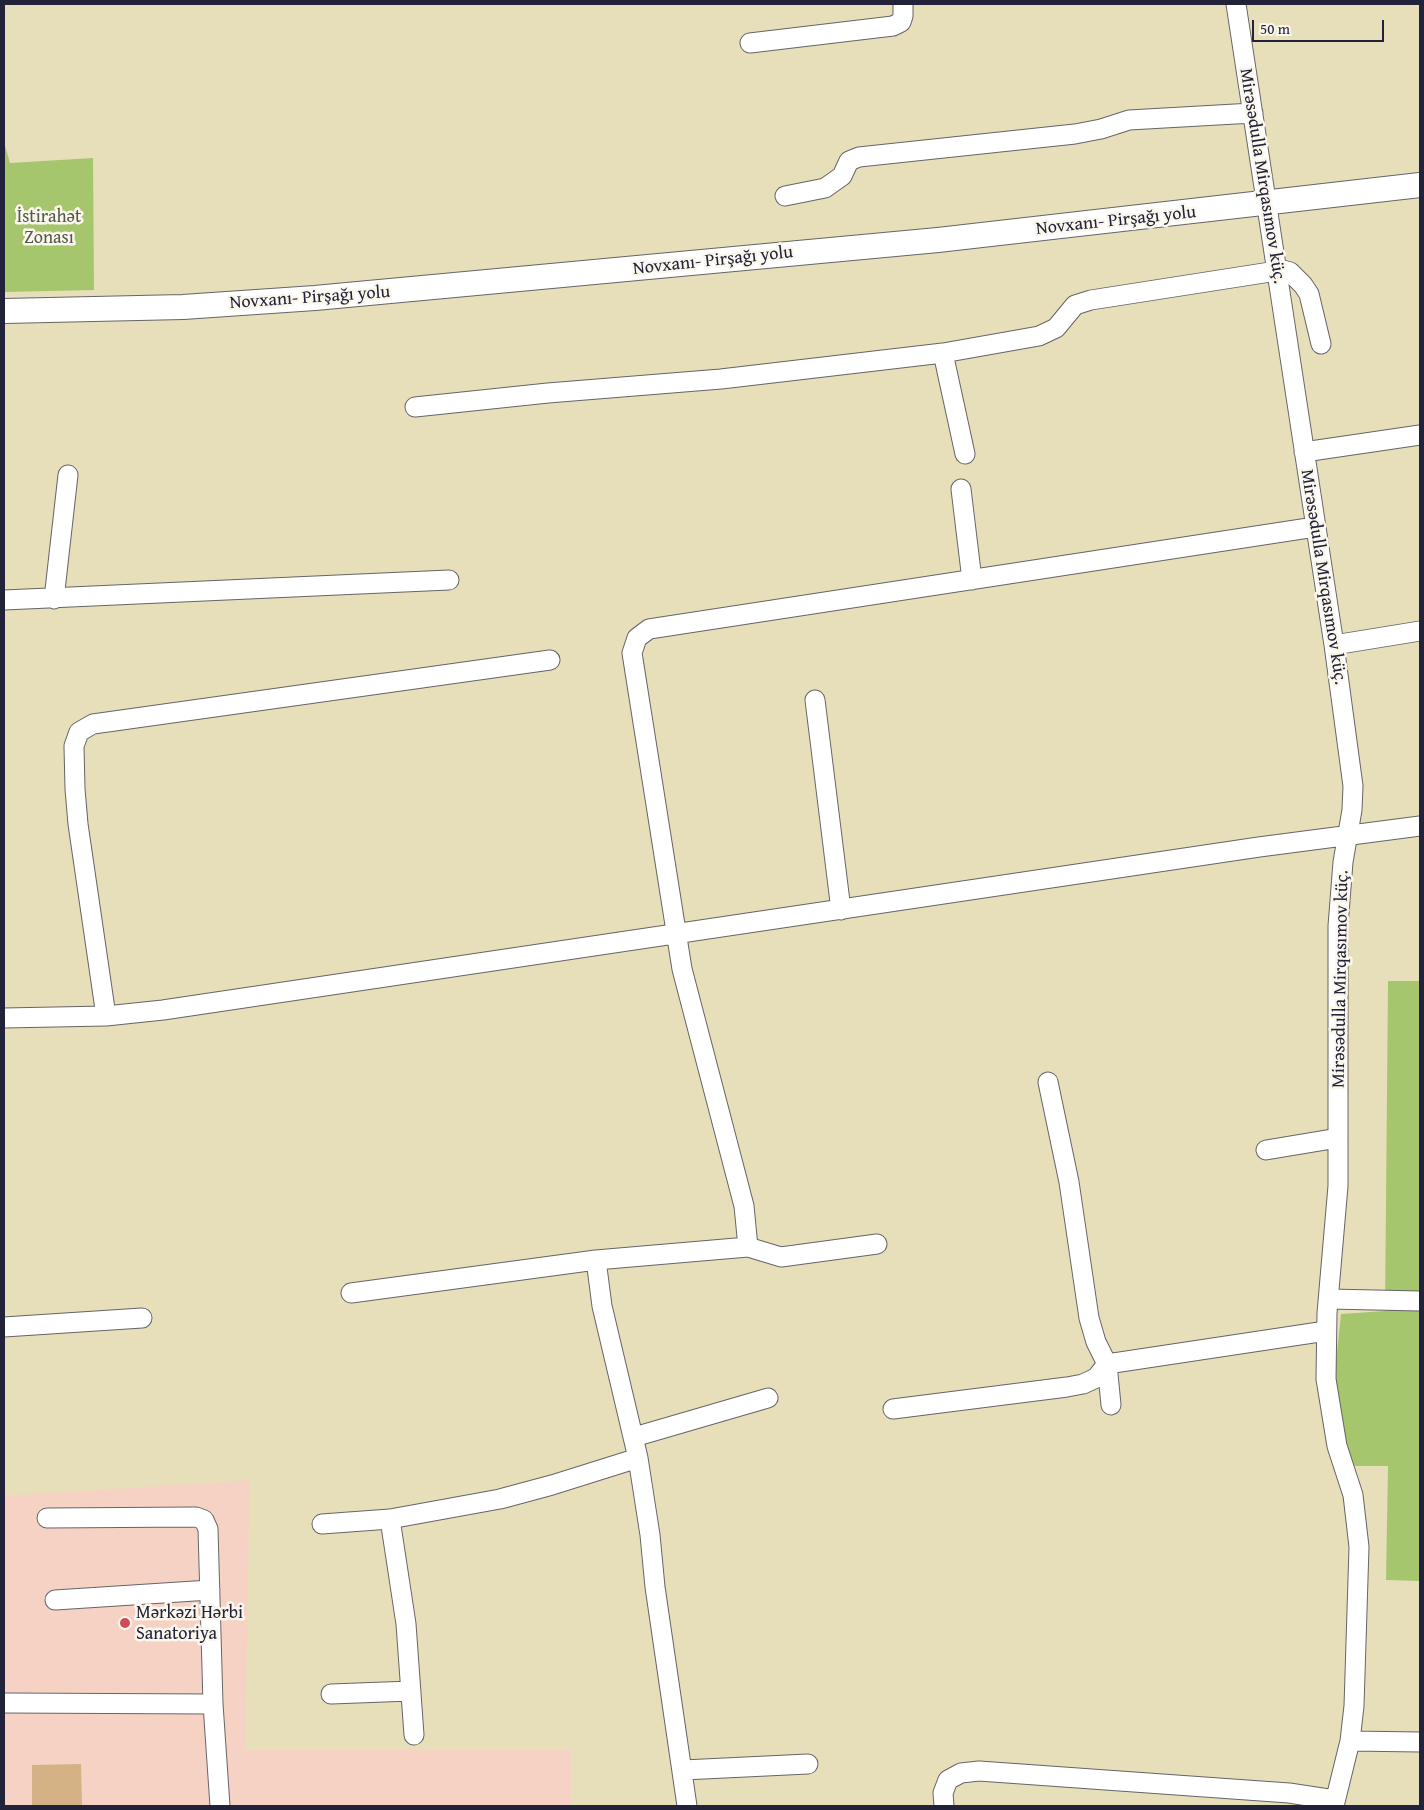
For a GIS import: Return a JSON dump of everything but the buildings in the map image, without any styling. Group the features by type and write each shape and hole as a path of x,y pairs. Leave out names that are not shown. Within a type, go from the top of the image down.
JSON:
{"main road":[{"name":"Novxanı- Pirşağı yolu","path":"4,312 183,307 315,298 938,240 1267,204 1420,185"}],"street":[{"path":"750,43 892,26 900,22 903,16 903,4"},
{"name":"Mirəsədulla Mirqasımov küç.","path":"1236,4 1334,645 1353,786 1352,810 1340,892 1338,926 1338,1186 1326,1331 1326,1379 1337,1446 1353,1495 1359,1547 1354,1706 1350,1741 1334,1803"},
{"path":"785,196 825,188 842,176 849,161 859,156 1075,134 1101,129 1129,120 1253,113"},
{"path":"415,407 548,393 731,378 943,353 1039,336 1056,328 1075,305 1091,300 1276,270 1290,272 1309,294 1321,344"},
{"path":"943,353 965,454"},
{"path":"1304,452 1420,435"},
{"path":"54,599 68,475"},
{"path":"961,489 972,580"},
{"path":"748,1246 744,1206 682,968 632,653 637,638 649,629 1315,527"},
{"path":"4,600 449,580"},
{"path":"1334,645 1420,631"},
{"path":"106,1016 78,824 74,746 79,732 93,724 550,660"},
{"path":"814,700 841,910"},
{"path":"4,1018 106,1016 172,1009 1259,847 1420,826"},
{"path":"1048,1082 1069,1182 1089,1318 1096,1342 1107,1364 1111,1405"},
{"path":"1266,1150 1338,1138"},
{"path":"352,1292 596,1260 748,1246 781,1257 877,1244"},
{"path":"596,1260 602,1306 638,1458 687,1806"},
{"path":"1329,1299 1420,1301"},
{"path":"4,1327 142,1318"},
{"path":"893,1408 1083,1384 1096,1378 1107,1364 1326,1331"},
{"path":"634,1437 768,1398"},
{"path":"322,1524 390,1519 500,1499 638,1458"},
{"path":"47,1518 196,1517 204,1520 208,1529 213,1704 220,1806"},
{"path":"390,1519 406,1624 414,1735"},
{"path":"55,1600 210,1590"},
{"path":"331,1694 411,1691"},
{"path":"4,1703 213,1704"},
{"path":"1350,1741 1420,1742"},
{"path":"682,1770 808,1764"},
{"path":"944,1806 943,1793 948,1780 961,1773 978,1771 1290,1793 1334,1803"}],"shaded area":[{"name":"Mərkəzi Hərbi Sanatoriya","path":"250,1480 245,1750 571,1750 571,1806 4,1806 4,1496"}],"green space":[{"name":"İstirahət Zonası","path":"4,142 10,163 93,158 94,290 4,292"},
{"path":"1388,981 1420,981 1420,1581 1386,1580 1388,1466 1352,1466 1343,1446 1334,1382 1341,1314 1385,1311"}],"place":[{"name":"Mərkəzi Hərbi Sanatoriya","path":"125,1623"}]}
